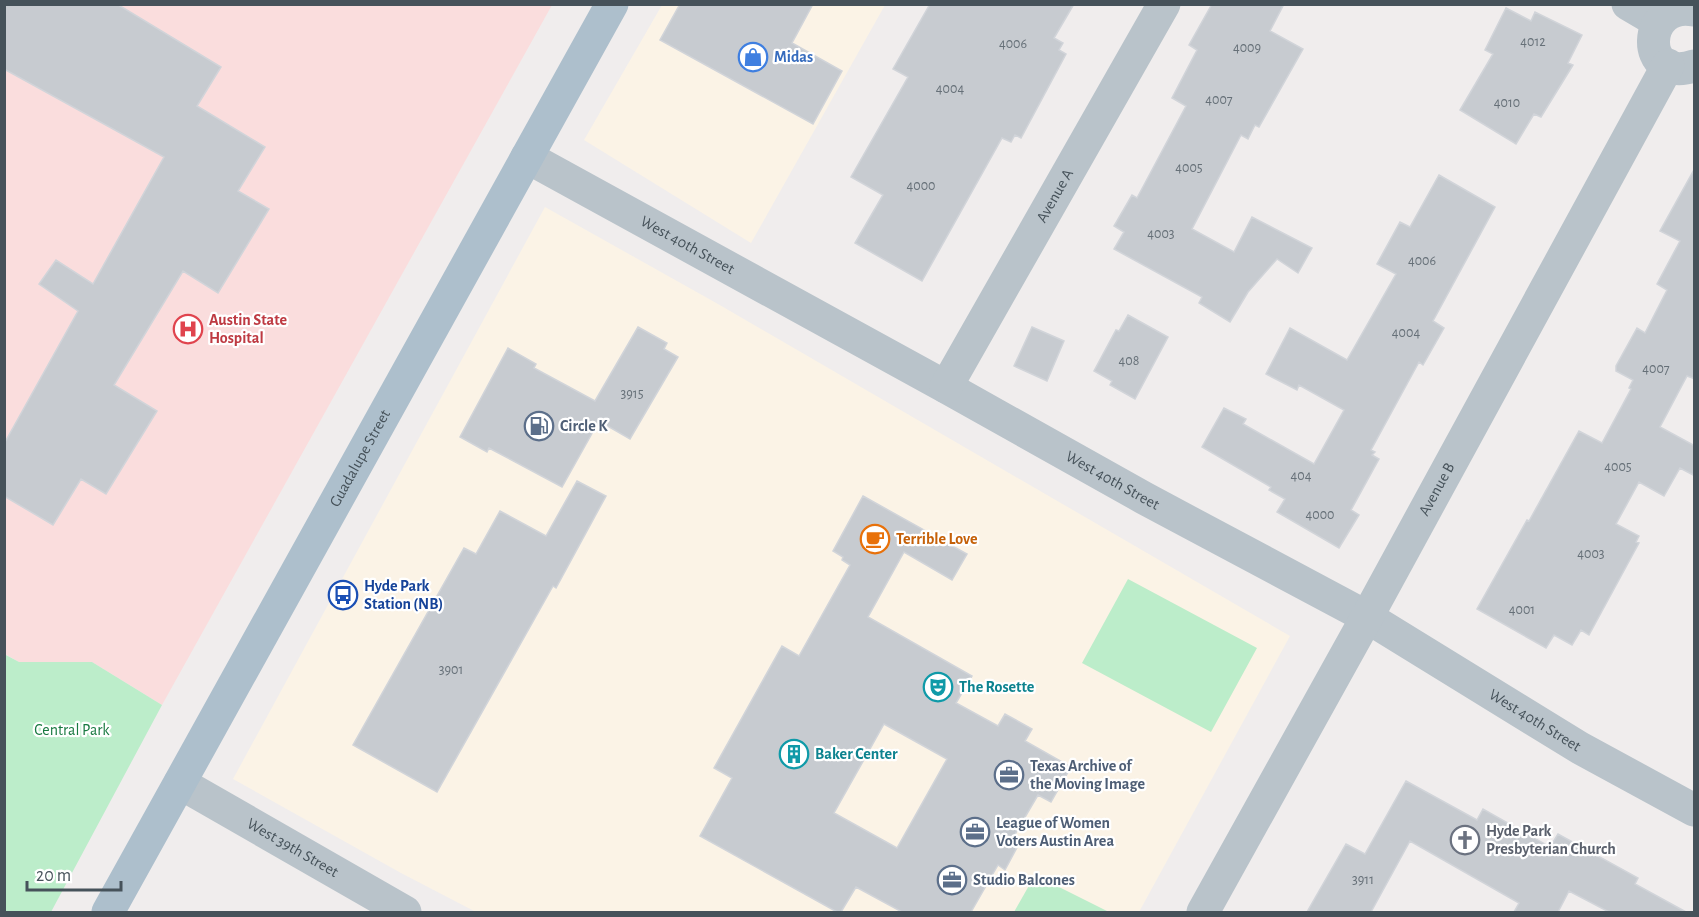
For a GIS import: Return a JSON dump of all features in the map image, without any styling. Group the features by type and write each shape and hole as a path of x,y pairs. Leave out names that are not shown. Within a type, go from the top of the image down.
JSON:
{"main road":[{"name":"Guadalupe Street","path":"108,912 612,4"}],"street":[{"name":"Avenue A","path":"946,387 1164,4"},
{"path":"1628,4 1657,21"},
{"path":"1681,66 1660,59 1654,50 1653,30 1657,21 1672,9 1680,7 1695,10"},
{"name":"Avenue B","path":"1203,912 1367,617 1681,66"},
{"name":"West 40th Street","path":"527,157 1144,498 1367,617 1580,748 1695,810"},
{"name":"West 39th Street","path":"180,783 405,912"}],"shaded area":[{"name":"Austin State Hospital","path":"5,5 552,5 162,705 92,662 19,662 5,654"},
{"path":"662,5 885,5 751,243 584,140"},
{"path":"545,207 718,304 1290,636 1139,912 476,912 233,779"}],"green space":[{"path":"1128,579 1257,648 1211,732 1082,663"},
{"name":"Central Park","path":"4,654 19,662 92,662 162,705 51,912 5,912"},
{"path":"1035,875 1109,912 1014,912"}],"building":[{"path":"4,4 117,4 221,67 197,106 265,147 238,191 269,209 218,293 183,271 114,385 157,411 106,494 81,479 53,525 4,496 4,444 78,311 39,284 56,260 93,284 164,157 4,69"},
{"path":"680,4 813,4 792,43 842,71 813,124 660,40"},
{"path":"930,4 1074,4 1054,38 1063,43 1059,50 1066,54 1021,138 1015,135 1011,142 1002,138 922,281 855,243 883,195 851,177 908,77 893,69"},
{"path":"1212,4 1284,4 1270,31 1303,49 1259,127 1255,125 1248,139 1241,135 1192,229 1234,252 1252,217 1312,248 1298,273 1277,259 1248,292 1230,322 1199,303 1202,297 1114,249 1124,232 1114,226 1132,195 1137,198 1186,106 1172,98 1197,50 1189,45"},
{"path":"1506,8 1531,21 1535,12 1582,35 1568,63 1573,65 1541,117 1534,114 1516,144 1460,110 1493,54 1485,50"},
{"path":"1695,168 1695,379 1687,376 1660,427 1695,446 1695,476 1680,468 1664,496 1639,482 1616,524 1639,536 1636,542 1639,543 1589,635 1581,630 1572,645 1554,635 1546,648 1477,609 1579,431 1602,443 1631,389 1629,388 1633,380 1616,371 1616,366 1637,328 1645,333 1667,290 1657,284 1680,241 1660,231"},
{"path":"1439,175 1495,207 1433,321 1444,328 1423,365 1419,362 1371,450 1375,452 1372,455 1379,459 1351,510 1359,515 1339,548 1277,512 1285,499 1269,490 1271,487 1202,447 1224,408 1246,419 1243,424 1314,464 1344,410 1299,385 1297,390 1266,374 1290,328 1347,360 1396,274 1377,264 1400,222 1410,227"},
{"path":"1128,315 1168,337 1135,399 1110,385 1112,381 1094,371 1116,330 1119,331"},
{"path":"638,327 667,343 664,349 678,357 630,439 599,421 562,487 489,448 487,452 460,437 508,348 536,364 534,368 595,401"},
{"path":"1032,327 1064,341 1047,381 1014,366"},
{"path":"577,481 606,496 556,588 553,586 437,792 353,745 464,548 476,554 500,511 546,536"},
{"name":"Baker Center","path":"863,496 967,554 952,580 904,552 868,617 972,676 956,703 998,726 1005,714 1032,729 1025,741 1071,767 1051,802 1038,795 1014,836 1021,840 1005,870 998,865 971,912 902,912 856,887 841,912 837,912 700,836 732,778 714,768 782,646 799,656 850,565 833,551","holes":["884,724 947,759 897,848 834,813"]},
{"path":"1406,781 1477,820 1483,809 1550,847 1558,834 1638,878 1635,884 1686,912 1609,912 1569,891 1558,912 1514,912 1519,903 1410,841 1371,912 1307,912 1346,844 1365,854"}],"place":[{"name":"Midas","path":"753,57"},
{"name":"Austin State Hospital","path":"188,329"},
{"name":"Circle K","path":"539,426"},
{"name":"Terrible Love","path":"875,539"},
{"name":"Hyde Park Station (NB)","path":"343,595"},
{"name":"The Rosette","path":"938,687"},
{"name":"Baker Center","path":"794,754"},
{"name":"Texas Archive of the Moving Image","path":"1009,775"},
{"name":"League of Women Voters Austin Area","path":"975,832"},
{"name":"Hyde Park Presbyterian Church","path":"1465,840"},
{"name":"Studio Balcones","path":"952,880"}]}
